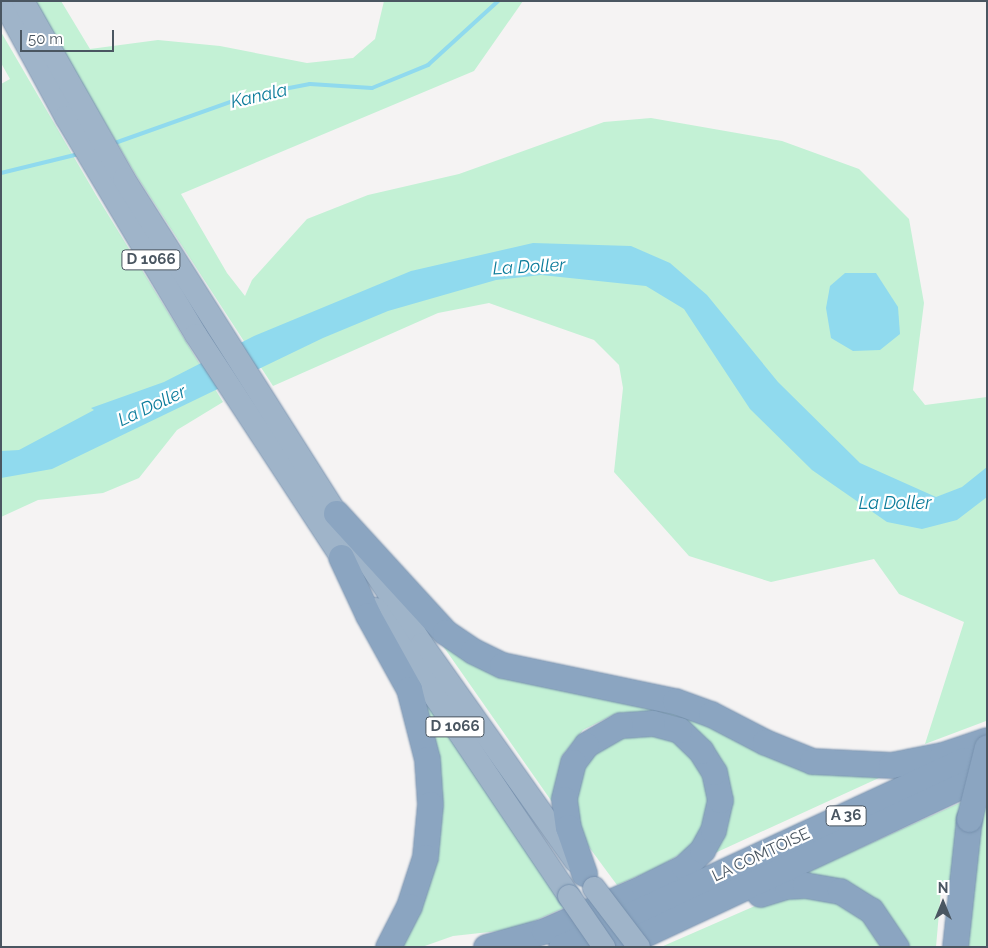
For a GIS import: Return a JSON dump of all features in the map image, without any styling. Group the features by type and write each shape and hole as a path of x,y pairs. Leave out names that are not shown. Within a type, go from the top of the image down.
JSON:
{"highway":[{"name":"D 1066","path":"3,1 75,114 206,330 242,407 604,947"},
{"name":"D 1066","path":"23,1 75,114"},
{"name":"D 1066","path":"206,330 262,397 336,514 422,644 638,947"},
{"path":"336,514 445,632 473,651 502,665 675,701 711,714 765,742 812,761 891,765 942,755 987,740"},
{"path":"341,557 409,690 427,759 430,804 424,857 409,906 388,947"},
{"path":"486,947 544,930 635,891 684,867 702,850 713,830 720,800 714,772 701,751 680,730 652,723 620,725 586,745 573,762 564,799 568,827 589,880"},
{"path":"955,947 969,819 987,748"},
{"name":"LA COMTOISE","path":"561,947 987,748"},
{"name":"LA COMTOISE","path":"617,947 987,774"},
{"path":"721,900 742,902 787,886 823,887 857,899 871,910 883,924 896,947"}],"green space":[{"path":"33,1 61,1 90,49 158,40 220,46 307,63 353,58 375,39 384,1 523,1 474,71 181,194 227,273 245,296 252,280 307,219 368,195 459,174 604,122 651,118 782,141 859,169 909,219 924,303 913,390 925,405 987,397 986,721 925,744 964,622 899,594 874,559 771,582 689,556 614,472 623,388 619,365 594,340 489,303 438,313 273,386 136,175"},
{"path":"1,32 96,195 223,402 177,430 139,478 103,493 38,500 1,517 1,84 10,79 1,63"},
{"path":"443,646 606,694 892,772 702,859 727,828 731,798 652,712 617,713 583,730 562,756 556,785 557,809"},
{"path":"417,687 566,907 516,929 453,936 422,947 397,947 432,874"},
{"path":"633,729 686,744 704,767 710,794 706,825 689,849 657,868 617,885 583,839 572,808 586,754"},
{"path":"987,790 987,947 966,947 980,814"},
{"path":"964,801 949,890 941,890 936,947 905,947 798,876"},
{"path":"805,895 830,898 862,917 884,947 661,947 773,898"}],"water":[{"name":"La Doller","path":"533,243 631,246 670,263 707,295 778,382 860,463 936,497 962,487 987,467 987,497 957,520 922,529 887,522 812,470 750,409 684,309 646,286 541,275 496,280 388,311 323,338 52,469 1,478 1,451 19,450 94,410 91,408 164,382 254,336 411,271"},
{"path":"845,273 876,273 898,307 900,334 880,350 853,351 831,338 826,308 830,286"}],"waterway":[{"name":"Kanala","path":"112,144 247,96 310,84 372,88 428,65 498,1"},
{"name":"Kanala","path":"1,173 79,154"}]}
